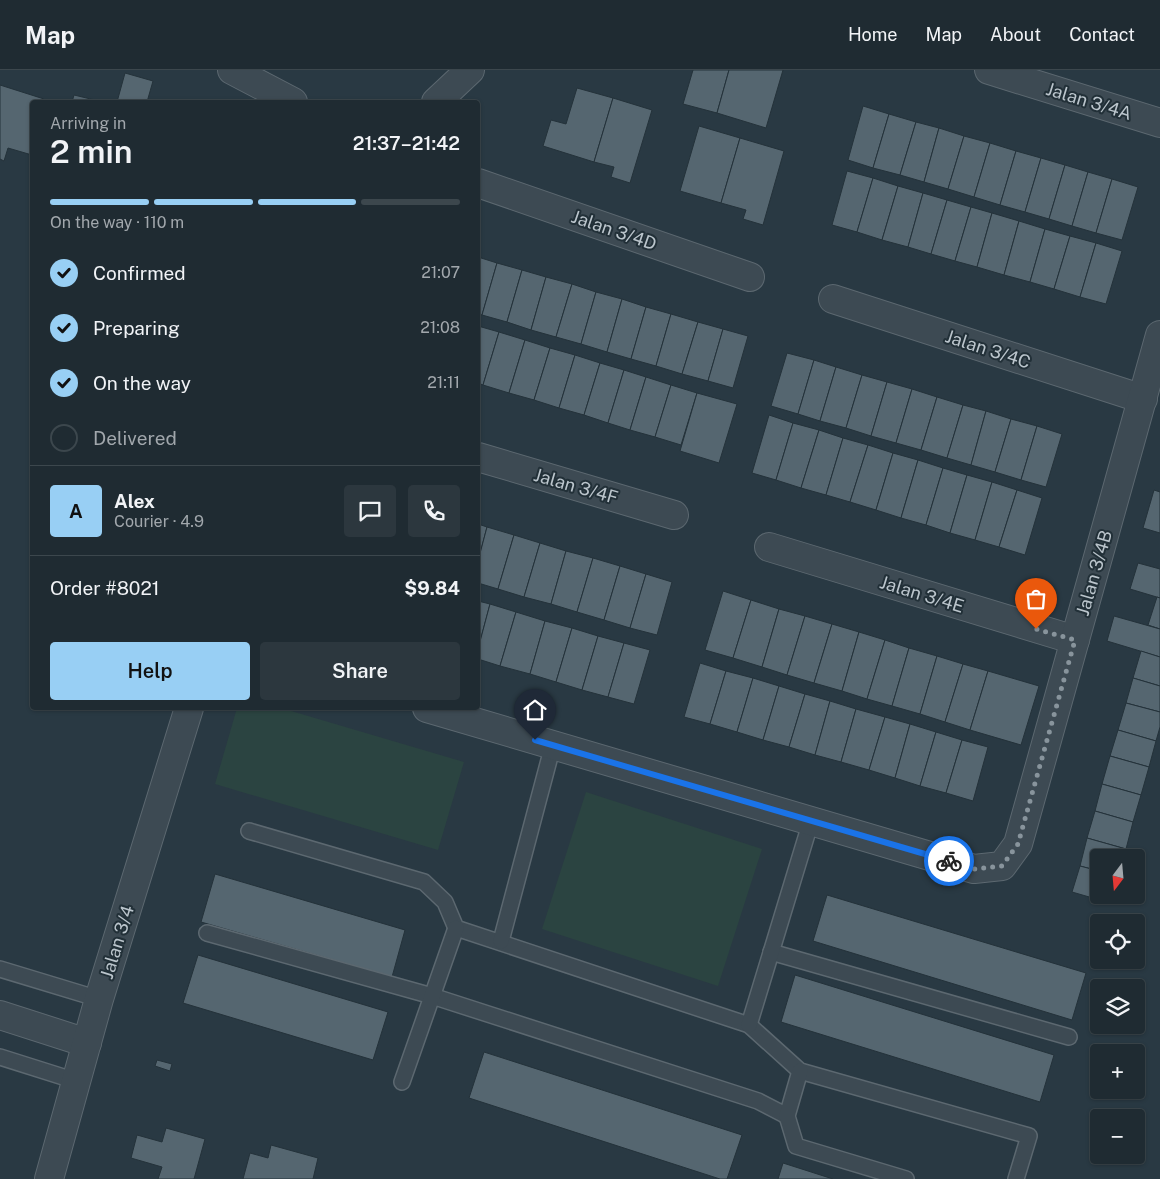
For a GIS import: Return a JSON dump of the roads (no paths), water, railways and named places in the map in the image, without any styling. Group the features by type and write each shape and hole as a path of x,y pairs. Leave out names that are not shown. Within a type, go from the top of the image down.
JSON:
{"street":[{"path":"232,70 289,100"},
{"path":"438,100 470,70"},
{"name":"Jalan 3/4A","path":"989,70 1160,123"},
{"name":"Jalan 3/4D","path":"480,184 750,277"},
{"name":"Jalan 3/4C","path":"832,299 1143,399"},
{"name":"Jalan 3/4B","path":"812,821 974,869 1002,866 1018,844 1160,335"},
{"name":"Jalan 3/4F","path":"480,458 674,515"},
{"name":"Jalan 3/4E","path":"769,547 1075,640"},
{"name":"Jalan 3/4","path":"50,1179 99,999 188,710"},
{"path":"435,710 812,821"},
{"path":"0,1015 87,1043"}],"lane":[{"path":"501,941 553,745"},
{"path":"749,1024 812,821"},
{"path":"249,831 424,882 444,902 456,928 402,1082"},
{"path":"456,928 501,941 749,1024 800,1071 1029,1136 1016,1179"},
{"path":"207,934 432,996 758,1101 787,1116"},
{"path":"771,952 1069,1037"},
{"path":"0,969 99,999"},
{"path":"0,1057 76,1082"},
{"path":"800,1071 787,1116 796,1146 906,1179"}]}
